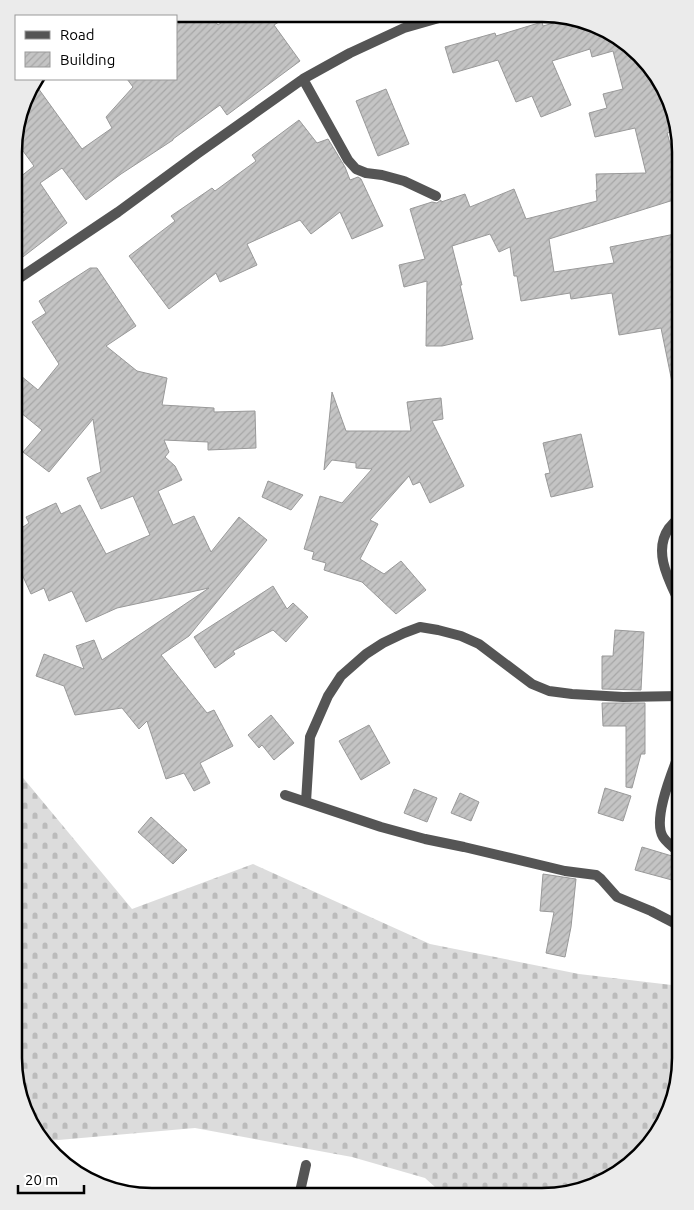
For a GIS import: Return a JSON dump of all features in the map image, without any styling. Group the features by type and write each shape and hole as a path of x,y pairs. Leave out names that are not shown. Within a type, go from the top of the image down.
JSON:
{"street":[{"path":"23,276 118,212 303,79 350,53 404,28 424,22"},
{"path":"303,79 348,160 356,169 404,181 436,196"},
{"path":"672,526 665,534 662,550 663,564 672,586"},
{"path":"306,802 310,737 328,696 341,676 366,654 383,643 420,627 461,636 479,644 532,684 550,691 623,697 671,696"},
{"path":"671,777 663,801 660,825 663,837 671,845"},
{"path":"285,795 425,839 565,871 596,875 606,883 617,897 651,911 671,922"},
{"path":"301,1188 306,1165"}],"green space":[{"path":"23,778 132,909 253,864 430,944 579,974 671,985 671,1066 669,1083 662,1107 645,1137 621,1161 583,1181 542,1188 436,1188 425,1178 352,1157 195,1128 53,1140 44,1130 36,1115 29,1099 23,1066"}],"building":[{"path":"542,22 543,26 552,23 583,29 614,44 650,80 665,111 670,132 667,133 672,152 672,201 549,239 554,272 614,263 610,247 672,235 672,381 661,328 619,335 612,293 571,299 570,293 521,301 517,276 514,276 510,247 499,252 490,234 452,246 473,339 442,346 426,346 427,281 404,287 399,265 425,259 410,209 465,194 470,207 514,189 526,219 597,201 596,174 646,173 635,128 595,137 589,113 607,108 603,94 623,89 613,51 592,57 590,49 552,61 571,105 541,117 532,96 516,102 498,60 453,73 445,47 495,33 496,36"},
{"path":"178,23 216,23 218,25 221,23 278,23 274,25 300,61 227,115 220,105 86,200 62,168 40,183 67,223 23,257 23,175 34,166 23,151 24,135 29,111 39,89 82,149 112,128 106,117 133,87 128,80 178,80"},
{"path":"386,89 409,144 378,156 356,101"},
{"path":"299,120 317,143 328,139 345,167 350,180 358,177 361,179 383,226 352,239 340,212 311,234 300,220 247,244 257,265 220,282 216,273 169,309 129,256 175,221 171,216 212,188 215,191 256,161 252,155"},
{"path":"90,268 97,268 136,326 106,346 137,371 167,378 162,405 214,408 214,412 255,411 256,448 208,450 208,442 164,440 169,452 165,457 175,466 182,480 158,491 173,525 194,516 211,552 239,517 267,540 189,636 161,655 207,713 214,710 233,746 200,763 210,783 194,791 184,773 166,779 147,721 139,729 122,708 75,715 64,686 36,676 44,654 84,669 76,646 94,640 102,660 209,588 117,608 86,622 72,591 49,601 44,588 31,594 23,577 23,527 29,523 26,517 56,503 61,514 80,505 106,554 150,535 133,496 101,509 87,478 101,472 93,419 49,472 23,452 42,430 23,415 23,378 38,390 59,364 32,322 46,313 39,301"},
{"path":"332,392 346,431 411,431 407,402 441,398 443,419 432,421 464,486 430,503 420,482 413,485 409,476 370,520 378,524 360,559 384,574 401,561 426,590 396,614 362,582 324,570 326,563 312,559 314,552 304,549 320,496 342,503 372,469 356,468 356,463 332,460 324,470"},
{"path":"581,434 593,487 551,497 545,474 550,473 543,443"},
{"path":"268,481 303,495 291,510 262,497"},
{"path":"273,586 287,609 293,603 308,617 286,642 273,630 233,651 235,654 215,668 194,637"},
{"path":"615,630 644,632 641,690 602,689 602,656 613,656"},
{"path":"602,703 645,703 645,754 641,754 632,788 626,787 626,726 603,726"},
{"path":"271,715 294,743 274,760 262,745 259,748 248,735"},
{"path":"369,725 390,763 361,780 339,741"},
{"path":"605,788 631,796 623,821 598,813"},
{"path":"414,789 437,798 427,822 404,813"},
{"path":"460,793 479,802 471,821 451,813"},
{"path":"151,817 187,850 173,864 138,832"},
{"path":"642,847 671,856 671,880 635,870"},
{"path":"543,874 576,879 571,927 565,957 546,953 554,912 540,911"}]}
